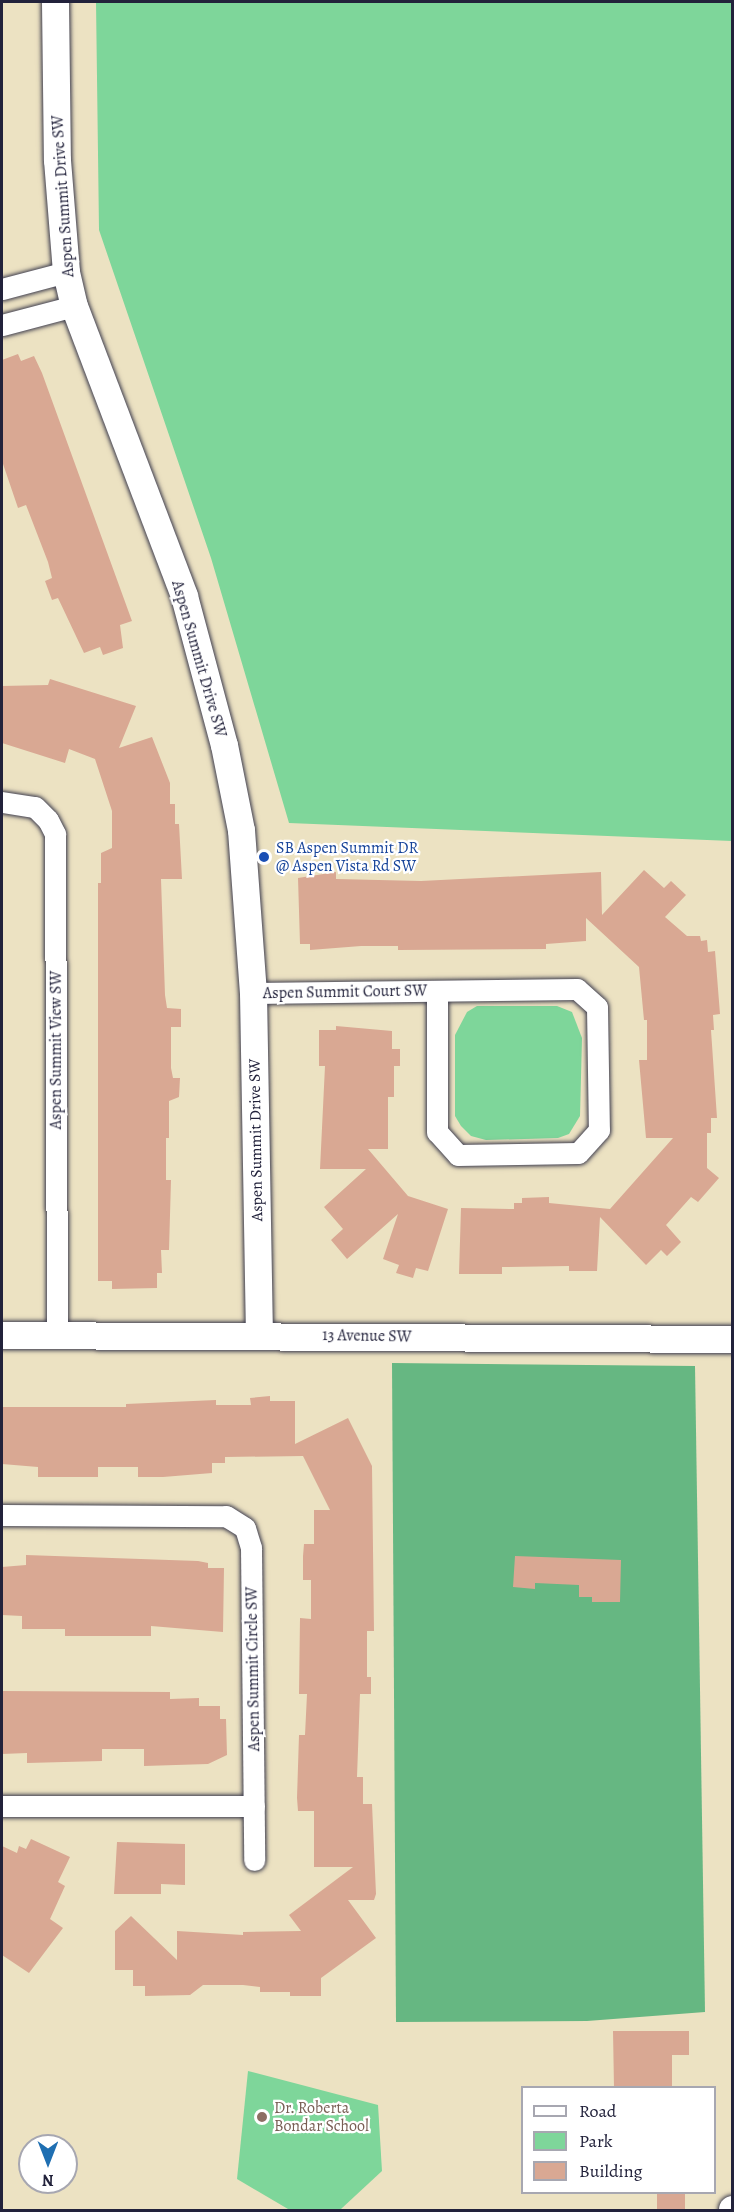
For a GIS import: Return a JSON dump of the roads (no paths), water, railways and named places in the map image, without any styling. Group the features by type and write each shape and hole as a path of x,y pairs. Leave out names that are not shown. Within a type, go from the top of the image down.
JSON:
{"street":[{"name":"Aspen Summit Drive SW","path":"55,2 57,160 66,272 74,306 184,596 224,745 241,830 253,993 259,1335"},
{"path":"2,289 66,272"},
{"path":"2,325 74,306"},
{"name":"Aspen Summit View SW","path":"2,802 35,807 48,820 55,834 57,1335"},
{"name":"Aspen Summit Court SW","path":"253,993 577,989 597,1007 599,1130 578,1154 459,1155 437,1132 437,991"},
{"name":"13 Avenue SW","path":"2,1335 732,1339"},
{"name":"Aspen Summit Circle SW","path":"2,1515 226,1516 245,1528 251,1548 254,1860"},
{"path":"2,1806 254,1806"}],"place":[{"name":"SB Aspen Summit DR @ Aspen Vista Rd SW","path":"264,857"},
{"name":"Dr. Roberta Bondar School","path":"262,2117"}]}
